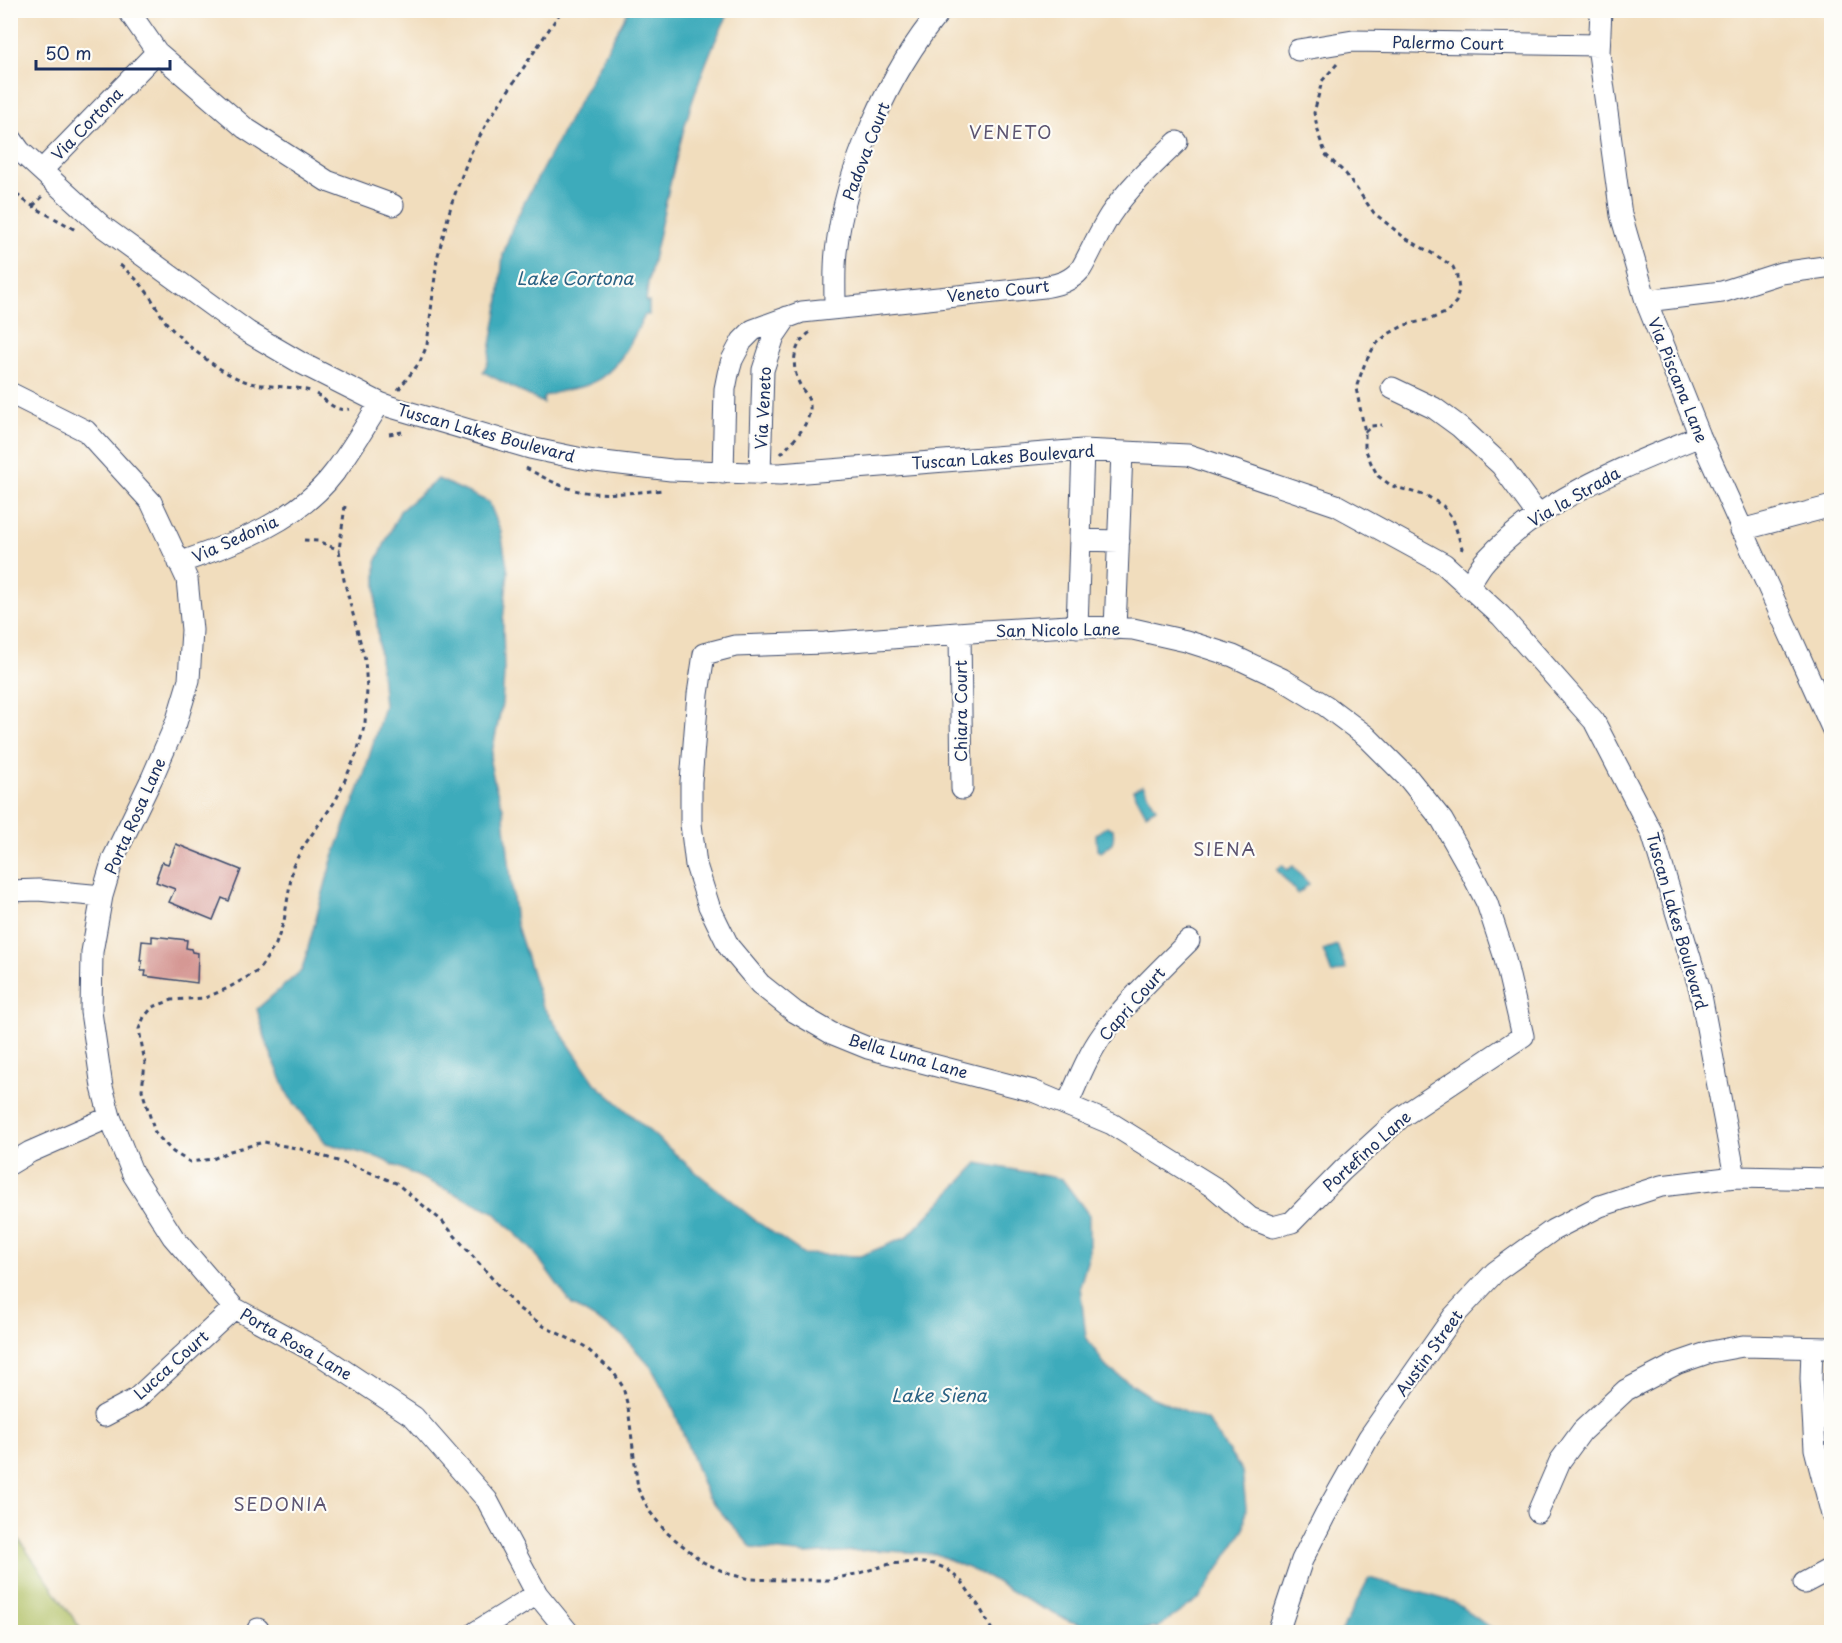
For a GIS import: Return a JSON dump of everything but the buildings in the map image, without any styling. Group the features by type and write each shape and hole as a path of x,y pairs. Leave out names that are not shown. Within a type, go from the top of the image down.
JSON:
{"street":[{"path":"128,10 158,52 245,128 327,181 393,205"},
{"name":"Padova Court","path":"835,307 836,252 847,191 889,90 915,43 941,10"},
{"name":"Via Piscana Lane","path":"1601,10 1599,53 1621,215 1646,301 1700,436 1832,728"},
{"name":"Palermo Court","path":"1298,50 1353,41 1599,45"},
{"name":"Via Cortona","path":"42,170 158,52"},
{"name":"Tuscan Lakes Boulevard","path":"10,137 21,151 102,226 248,332 301,363 388,399 530,448 587,460 671,470 760,474 1083,450 1188,455 1336,504 1444,564 1501,616 1594,722 1652,833 1700,990 1735,1177"},
{"name":"Veneto Court","path":"787,317 802,312 835,307 1044,287 1064,283 1081,269 1109,217 1128,190 1177,142"},
{"path":"1646,301 1722,292 1781,273 1832,266"},
{"name":"Via Veneto","path":"723,473 725,389 732,360 742,341 753,330 787,317"},
{"name":"Via Veneto","path":"760,474 763,370 774,336 787,317"},
{"path":"1392,388 1434,408 1460,427 1501,465 1537,514"},
{"name":"Porta Rosa Lane","path":"10,393 86,430 151,502 187,579 192,630 189,680 176,723 113,859 102,896 92,952 91,1012 102,1087 110,1116 133,1174 167,1228 234,1308 322,1356 414,1417 487,1500 537,1594 568,1632"},
{"name":"Via Sedonia","path":"179,563 217,550 270,527 308,501 333,475 388,399"},
{"name":"Via la Strada","path":"1461,580 1537,514 1632,464 1700,436"},
{"path":"1077,627 1083,450"},
{"path":"1115,629 1122,452"},
{"path":"1741,530 1832,506"},
{"path":"1080,540 1119,541"},
{"name":"San Nicolo Lane","path":"704,654 735,646 825,643 1077,627 1133,629 1186,641 1233,656 1282,679 1326,706 1373,743 1408,779 1442,820 1487,903 1504,955 1523,1036"},
{"name":"Chiara Court","path":"960,633 962,789"},
{"name":"Bella Luna Lane","path":"704,654 698,694 691,783 691,824 696,865 709,906 729,947 760,984 795,1012 831,1033 868,1048 1033,1091 1112,1124 1215,1188 1250,1218 1273,1227"},
{"path":"10,891 38,890 102,896"},
{"name":"Capri Court","path":"1067,1105 1089,1056 1104,1033 1144,987 1189,941"},
{"name":"Portefino Lane","path":"1273,1227 1292,1222 1342,1170 1400,1118 1523,1036"},
{"path":"10,1164 30,1152 110,1116"},
{"name":"Austin Street","path":"1278,1632 1302,1560 1324,1515 1369,1437 1453,1317 1495,1272 1553,1230 1600,1206 1661,1186 1735,1177 1832,1179"},
{"name":"Lucca Court","path":"104,1416 136,1399 234,1308"},
{"path":"1538,1512 1560,1461 1582,1431 1626,1390 1678,1363 1710,1352 1743,1346 1822,1348 1811,1378 1815,1449 1832,1515"},
{"path":"1804,1583 1832,1568"},
{"path":"476,1632 537,1594"}],"path":[{"path":"388,399 420,362 427,345 437,259 452,202 470,154 488,121 562,10"},
{"path":"1338,63 1322,81 1314,113 1326,155 1346,174 1374,213 1405,238 1453,267 1457,276 1459,289 1456,302 1447,312 1431,319 1405,325 1388,334 1375,345 1365,363 1356,388 1365,432 1365,448 1371,464 1378,476 1392,486 1427,496 1443,507 1454,519 1462,548 1461,580"},
{"path":"10,188 33,206 80,233"},
{"path":"33,206 47,192"},
{"path":"113,259 144,288 156,309 170,326 205,358 227,373 247,382 310,390 325,399 333,408 341,411 351,409"},
{"path":"780,455 801,432 810,408 809,397 795,374 794,360 798,345 809,332 815,329"},
{"path":"1365,432 1371,426 1382,425"},
{"path":"345,506 339,550 344,580 365,660 367,690 365,723 357,753 336,800 303,847 293,866 284,921 279,936 258,970 228,988 205,998 172,1000 153,1007 144,1017 139,1029 145,1063 142,1090 155,1133 173,1152 190,1162 213,1159 230,1151 264,1142 301,1149 396,1183 442,1221 518,1308 545,1328 584,1346 614,1373 623,1387 628,1407 638,1489 650,1512 666,1532 703,1562 729,1574 750,1579 779,1580 828,1580 890,1564 914,1562 934,1564 947,1569 962,1582 993,1632"},
{"path":"304,540 318,541 339,550"}],"green space":[{"path":"11,1528 83,1632 11,1632"}],"water":[{"name":"Lake Cortona","path":"628,11 730,11 701,76 680,144 648,283 646,302 649,302 649,315 645,315 623,355 609,372 590,384 555,392 544,397 543,403 483,372 488,362 499,300 503,255 512,228 525,201"},
{"name":"Lake Siena","path":"438,479 489,502 501,532 508,572 503,621 504,674 502,704 490,762 503,808 516,923 542,1005 595,1083 697,1173 756,1221 804,1254 860,1256 907,1237 978,1163 1062,1179 1089,1215 1089,1255 1080,1286 1086,1337 1107,1368 1151,1397 1207,1420 1242,1471 1246,1507 1244,1529 1200,1598 1157,1628 1106,1632 1069,1621 1026,1600 988,1577 936,1554 874,1550 806,1554 752,1548 707,1496 672,1405 651,1367 622,1335 572,1305 534,1252 494,1212 379,1158 326,1143 288,1095 267,1044 257,1009 302,970 332,860 363,778 384,706 376,613 376,562 400,511"},
{"path":"1143,785 1156,808 1146,814 1133,790"},
{"path":"1107,826 1113,829 1114,837 1110,845 1101,852 1097,850 1096,834"},
{"path":"1282,865 1287,870 1293,866 1309,884 1298,894 1277,870"},
{"path":"1337,945 1346,969 1332,974 1323,950"},
{"path":"1369,1578 1454,1602 1496,1632 1341,1632"}],"district":[{"name":"VENETO","path":"1011,133"},
{"name":"SIENA","path":"1225,850"},
{"name":"SEDONIA","path":"281,1505"}]}
